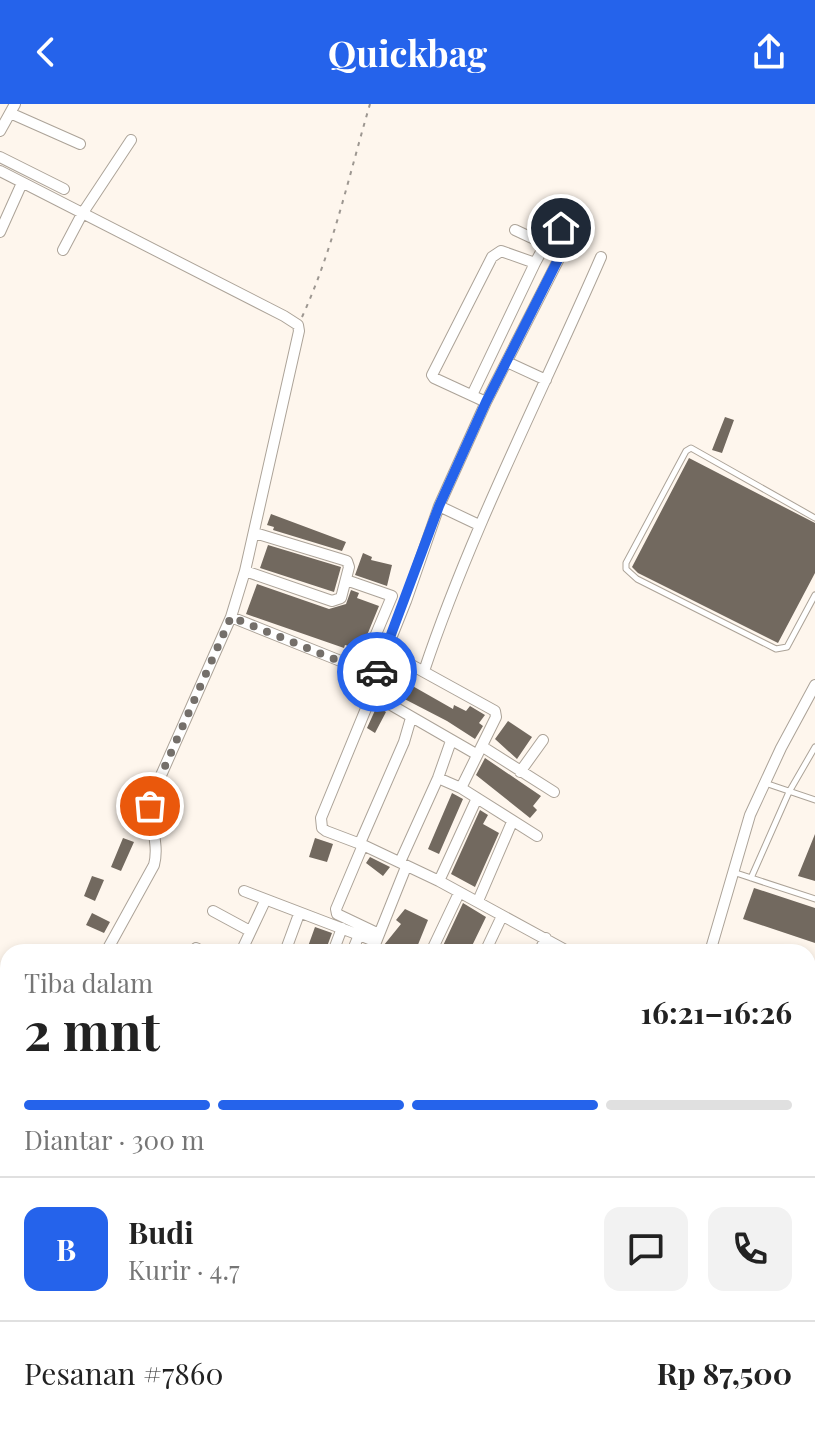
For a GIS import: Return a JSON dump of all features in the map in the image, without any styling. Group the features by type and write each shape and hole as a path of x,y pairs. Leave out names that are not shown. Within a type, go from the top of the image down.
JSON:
{"street":[{"path":"0,131 12,108 80,144"},
{"path":"63,250 82,214 131,140"},
{"path":"0,157 64,189"},
{"path":"0,171 298,325 295,352 245,571 231,617 151,798 156,856 154,865 110,944"},
{"path":"0,232 22,183"},
{"path":"472,395 545,244 556,228 561,228 570,234 486,402 439,506 372,690 321,818 322,828 439,881 556,944"},
{"path":"515,230 545,244"},
{"path":"486,402 434,378 433,372 494,254 501,251 535,263"},
{"path":"424,671 444,610 479,525 601,257"},
{"path":"507,362 546,380"},
{"path":"439,506 479,525"},
{"path":"245,571 332,601 341,598 346,580 347,561 255,533"},
{"path":"346,580 392,596 361,670"},
{"path":"231,617 361,670 372,690 411,718 451,741 480,750 554,792"},
{"path":"386,651 495,711 496,717 461,788"},
{"path":"712,944 732,871 764,783 815,685"},
{"path":"411,718 336,909 337,914 376,943 451,741"},
{"path":"520,772 543,740"},
{"path":"438,778 461,788 537,836"},
{"path":"439,881 477,798"},
{"path":"478,901 512,822"},
{"path":"244,891 299,914 360,931"},
{"path":"435,944 459,893"},
{"path":"244,944 265,901"},
{"path":"213,911 250,931"},
{"path":"288,944 299,914"},
{"path":"489,944 502,916"},
{"path":"336,944 342,928"},
{"path":"355,944 360,931"},
{"path":"543,944 546,938"}],"lane":[{"path":"815,518 691,448 686,451 626,563 626,569 637,579 776,649 787,647 815,595"},
{"path":"751,878 789,792 815,747"},
{"path":"764,783 815,800"},
{"path":"732,871 815,899"}],"path":[{"path":"298,325 313,293 370,104"}],"building":[{"path":"725,417 734,420 722,453 712,450"},
{"path":"689,458 815,523 815,573 778,643 638,573 632,567"},
{"path":"271,514 346,542 342,551 273,530 274,527 267,525"},
{"path":"268,545 341,567 334,592 260,568"},
{"path":"363,553 372,557 371,560 392,565 387,586 355,575"},
{"path":"257,584 329,609 346,604 351,590 359,593 357,598 379,606 361,650 345,645 344,648 246,614"},
{"path":"395,676 453,709 454,705 466,711 470,706 485,715 479,723 483,726 475,739 389,691"},
{"path":"377,706 386,712 375,733 367,728"},
{"path":"508,721 532,737 517,759 495,739"},
{"path":"485,758 541,796 533,806 537,810 530,818 476,775"},
{"path":"452,793 463,799 439,854 428,849"},
{"path":"480,810 488,815 483,824 499,833 475,887 451,874"},
{"path":"815,834 815,881 798,876"},
{"path":"123,838 134,842 121,871 111,867"},
{"path":"315,838 333,844 327,862 309,857"},
{"path":"370,857 390,867 383,876 366,863"},
{"path":"92,876 104,880 95,901 84,896"},
{"path":"754,888 815,908 815,943 743,919"},
{"path":"463,903 486,917 473,944 444,944"},
{"path":"405,909 428,920 418,944 385,944 401,924 396,920"},
{"path":"92,913 110,922 104,933 86,925"},
{"path":"315,927 332,933 328,944 309,944"}],"way so far":[{"path":"150,806 231,617 361,670 372,686 377,672"}],"route":[{"path":"377,672 439,506 486,402 570,236 561,228"}]}
